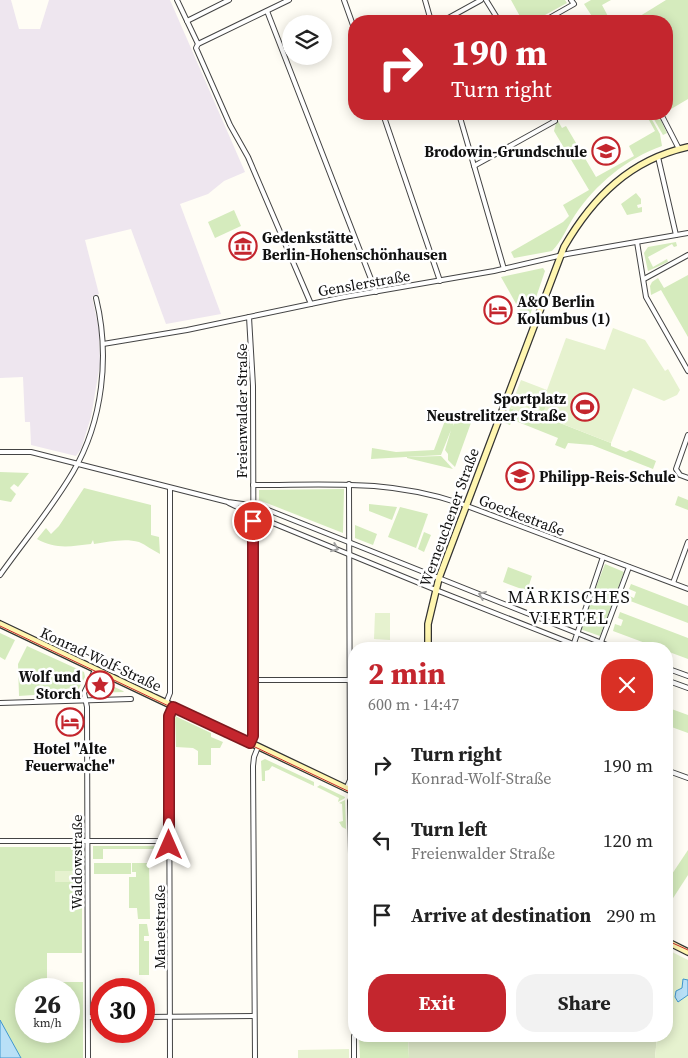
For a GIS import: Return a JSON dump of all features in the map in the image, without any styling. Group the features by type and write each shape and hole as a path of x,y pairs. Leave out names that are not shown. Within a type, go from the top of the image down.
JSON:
{"street":[{"path":"177,0 230,126 248,157 311,304"},
{"path":"187,21 229,0"},
{"path":"197,46 283,1 289,0"},
{"path":"344,0 349,15"},
{"path":"424,0 429,15"},
{"path":"454,15 481,0"},
{"path":"486,0 495,15"},
{"path":"555,15 574,4 571,0"},
{"path":"267,11 376,292"},
{"path":"385,120 440,281"},
{"path":"461,120 504,269"},
{"path":"474,166 554,120"},
{"path":"664,120 680,149"},
{"name":"Werneuchener Straße","path":"428,642 428,624 439,578 561,256 579,222 600,196 619,178 658,156 688,147"},
{"path":"658,156 676,235"},
{"name":"Genslerstraße","path":"103,344 688,233"},
{"path":"637,242 646,297 688,371"},
{"path":"644,279 688,255"},
{"path":"0,575 77,464 89,439 98,405 103,344 96,298"},
{"name":"Freienwalder Straße","path":"249,317 252,373 254,680 254,734 250,743"},
{"path":"688,435 676,469 680,475 688,478"},
{"path":"0,452 28,452 228,502 253,504 601,642 629,567"},
{"path":"348,484 351,642"},
{"name":"Goeckestraße","path":"253,485 348,484 403,488 435,495 688,589"},
{"path":"166,703 170,692 170,488"},
{"path":"228,502 253,515 563,642"},
{"path":"673,583 688,542"},
{"path":"574,642 603,557"},
{"name":"Konrad-Wolf-Straße","path":"0,624 346,789"},
{"name":"Waldowstraße","path":"88,1058 86,701 84,692 95,670"},
{"path":"673,671 688,676"},
{"path":"254,680 348,680"},
{"path":"673,683 688,688"},
{"path":"0,704 131,700"},
{"name":"Manetstraße","path":"170,1058 169,716 173,707"},
{"path":"255,1058 254,757 258,747"},
{"path":"673,773 688,778"},
{"path":"346,789 348,784"},
{"path":"0,841 87,842 169,840"},
{"path":"673,944 688,952"},
{"path":"155,1017 254,1016"},
{"path":"354,1042 354,1058"}],"shaded area":[{"path":"0,0 11,0 19,29 40,29 49,0 170,0 245,172 224,181 208,194 180,204 221,314 166,324 131,229 85,240 99,294 92,297 99,329 100,364 91,417 81,449 76,456 31,445 30,422 25,422 23,377 0,378"}],"green space":[{"path":"511,0 565,0 567,3 545,15 519,15"},
{"path":"591,0 611,0 602,5 607,15 591,15 584,4"},
{"path":"666,0 688,0 688,99 673,108 673,15 642,15"},
{"path":"649,120 652,120 660,134 662,146 624,165 602,183 583,204 552,251 514,258 511,252 563,222 569,216 563,205 589,190 554,131 558,121 562,128 566,126 596,177 634,156 629,146 655,131"},
{"path":"654,120 661,120 667,133 663,135"},
{"path":"636,193 641,199 641,204 637,205 638,208 642,207 642,212 627,215 621,204"},
{"path":"234,210 241,226 215,238 208,222"},
{"path":"676,242 677,246 674,247 672,244 648,257 653,267 667,259 668,262 648,271 644,253 648,247"},
{"path":"543,268 545,271 528,321 523,316 501,277"},
{"path":"688,275 688,337 661,290 651,295 650,286 658,278 664,288"},
{"path":"613,328 645,340 665,371 668,369 680,390 677,395 664,401 633,388 611,443 542,416 547,404 542,402 536,418 510,408 521,380 547,390 566,338 605,350"},
{"path":"542,402 547,404 542,416 611,443 611,446 626,452 630,450 656,461 653,469 592,445 568,443 565,449 555,445 558,438 513,420 510,425 505,423 510,408 536,418"},
{"path":"458,414 472,420 455,467 448,460 448,454 445,450 451,430 441,455 371,459 372,448 396,452 434,450 446,418 454,420 453,426"},
{"path":"441,456 453,469 407,458 407,457"},
{"path":"0,472 29,473 18,487 14,484 10,488 16,494 11,502 0,500"},
{"path":"84,488 151,505 151,535 159,537 160,554 142,543 128,540 94,544 93,540 91,544 57,546 37,539 46,528 51,534 59,526"},
{"path":"344,489 343,533 259,500 259,490"},
{"path":"678,496 688,500 688,510 675,505"},
{"path":"369,504 397,507 392,520 369,511"},
{"path":"400,507 428,514 416,548 388,537"},
{"path":"355,525 377,534 373,545 355,538"},
{"path":"424,532 431,535 424,552 418,549"},
{"path":"605,564 624,572 600,636 580,629"},
{"path":"508,567 532,576 527,591 503,582"},
{"path":"631,584 688,606 688,623 625,599 627,595 634,598 636,592 629,589"},
{"path":"620,612 688,638 688,659 673,653 673,642 642,642 613,631 615,624 621,626 623,620 618,618"},
{"path":"375,613 390,613 390,640 374,639"},
{"path":"0,633 15,640 5,660 0,657"},
{"path":"27,646 84,672 85,677 77,692 19,696 18,664"},
{"path":"102,681 124,692 92,693 95,685"},
{"path":"673,710 688,715 688,733 673,728"},
{"path":"175,716 211,733 211,737 223,742 220,748 211,748 211,765 198,765 198,751 193,748 176,747"},
{"path":"265,759 314,782 314,786 272,766 269,770 265,771 265,781 262,781 261,761"},
{"path":"320,785 345,798 338,802 339,798 317,787"},
{"path":"345,800 346,829 339,822 343,821 342,804 339,803"},
{"path":"93,846 164,846 164,859 160,859 160,852 156,852 156,859 154,859 153,849 103,849 103,859 93,859"},
{"path":"0,847 82,847 82,953 47,953 47,978 15,978 15,1043 80,1043 80,982 83,982 83,1058 0,1058"},
{"path":"688,850 688,875 673,898 673,872"},
{"path":"94,863 131,863 131,874 94,874"},
{"path":"132,863 149,863 150,919 138,919 137,908 129,908 129,877 136,877 136,872 132,872"},
{"path":"55,871 77,871 77,882 55,882"},
{"path":"139,924 147,924 149,936 144,936 144,941 149,941 149,975 139,975"},
{"path":"673,952 688,960 688,1058 655,1058 656,1042 673,1042"},
{"path":"359,1042 408,1042 409,1058 360,1058"},
{"path":"408,1042 656,1042 655,1058 409,1058"},
{"path":"349,1049 349,1058 298,1058 298,1050"}],"water":[{"path":"683,979 688,980 688,995 678,1002 675,997 676,991 682,988"},
{"path":"0,1020 21,1058 0,1058"}],"tram line":[{"path":"0,626 348,791"},
{"path":"673,943 688,950"}],"place":[{"name":"Brodowin-Grundschule","path":"606,151"},
{"name":"Gedenkstätte Berlin-Hohenschönhausen","path":"243,246"},
{"name":"A&O Berlin Kolumbus (1)","path":"498,310"},
{"name":"Sportplatz Neustrelitzer Straße","path":"585,407"},
{"name":"Philipp-Reis-Schule","path":"520,476"},
{"name":"Wolf und Storch","path":"100,685"},
{"name":"Hotel \"Alte Feuerwache\"","path":"70,722"}],"district":[{"name":"MÄRKISCHES VIERTEL","path":"569,606"}],"route":[{"path":"169,845 169,716 173,707 250,743 254,734 253,521"}]}
